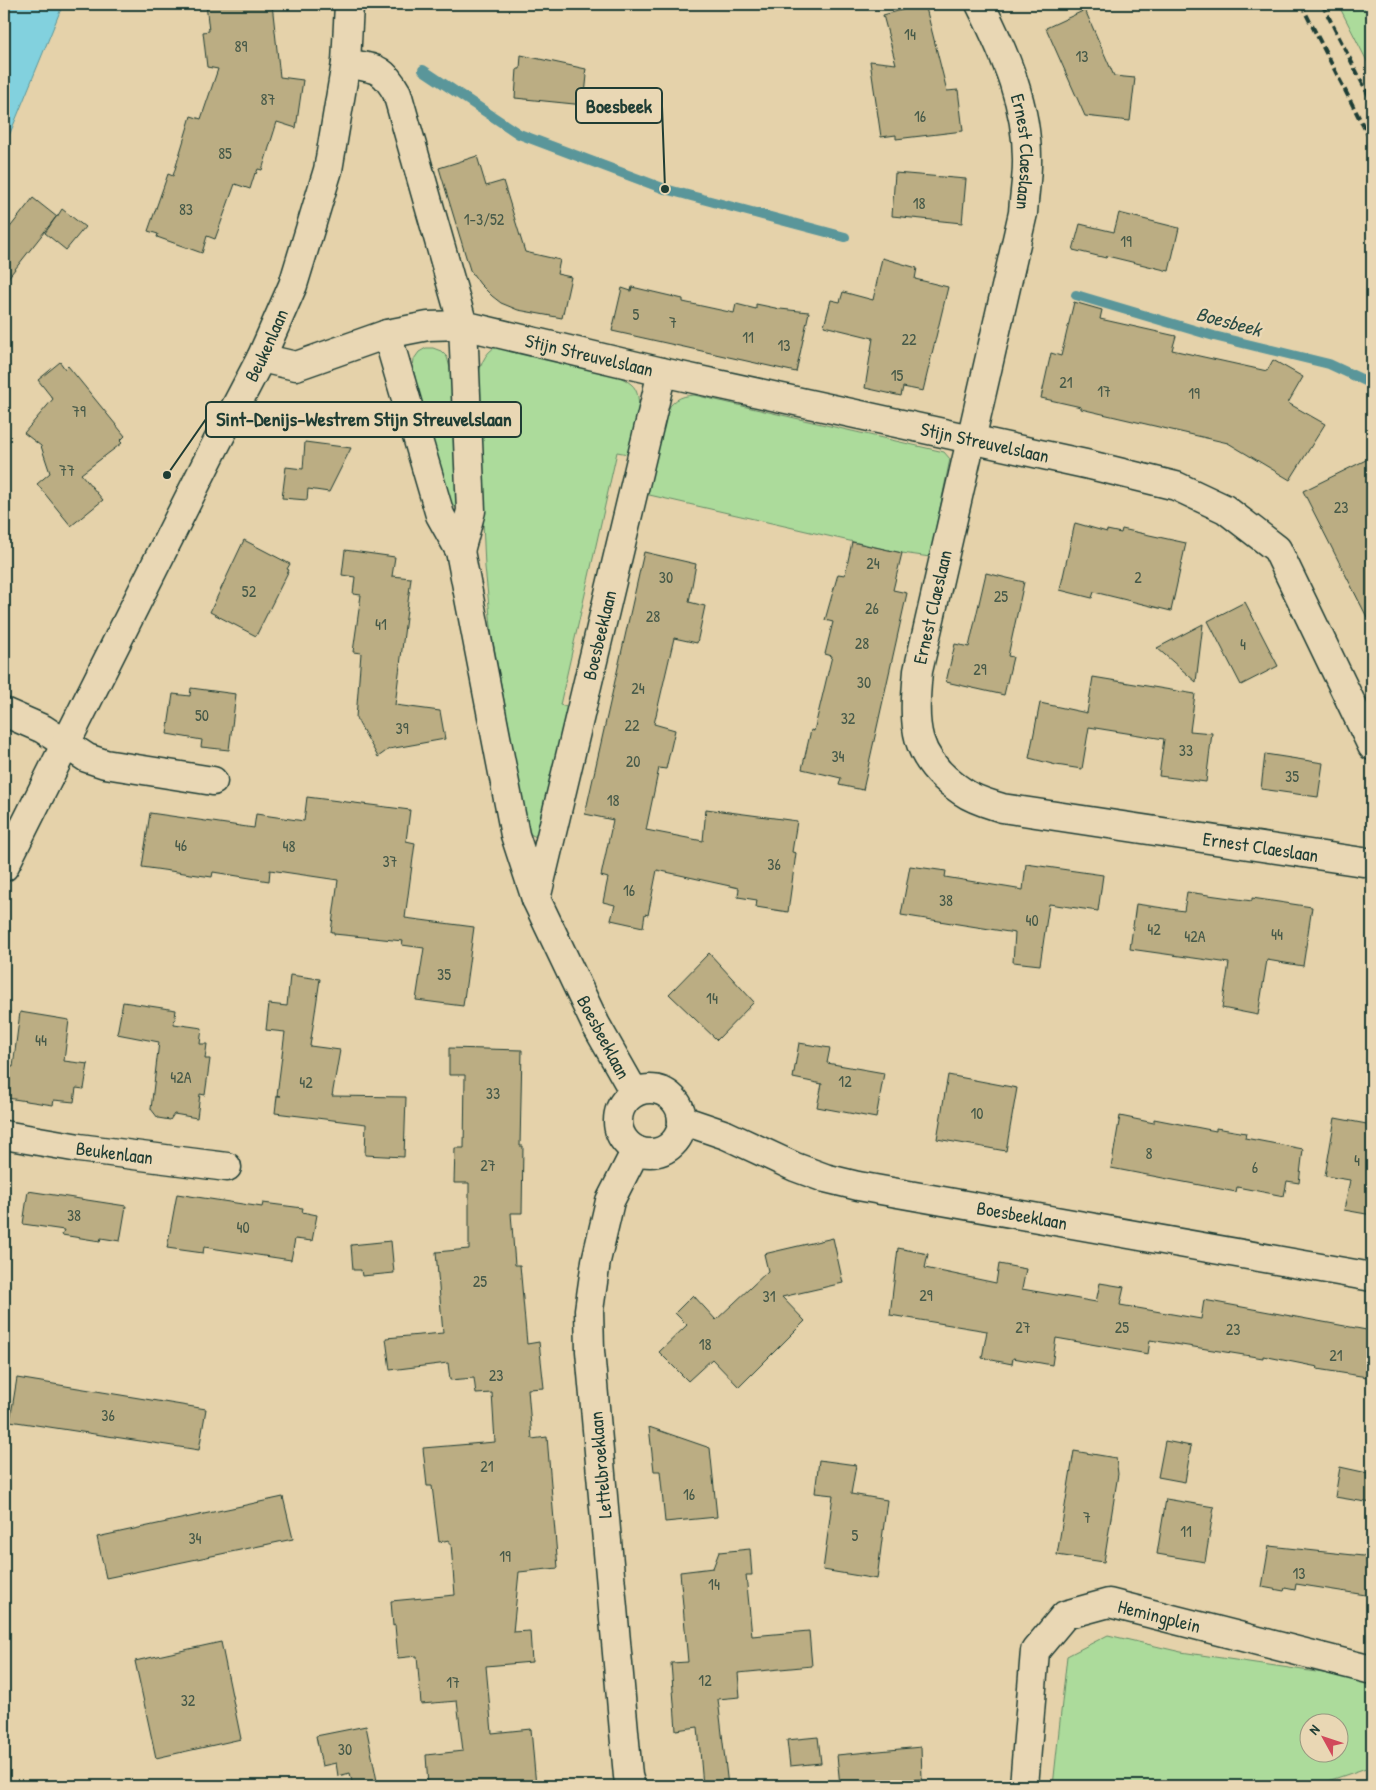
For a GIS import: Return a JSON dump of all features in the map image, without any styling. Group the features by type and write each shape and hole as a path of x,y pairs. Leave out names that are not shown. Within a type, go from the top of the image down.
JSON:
{"street":[{"name":"Beukenlaan","path":"4,867 261,358 293,286 328,170 346,63 349,4"},
{"name":"Ernest Claeslaan","path":"980,4 1014,80 1024,124 1027,163 1023,212 918,671 914,710 919,742 936,770 964,794 1002,808 1372,862"},
{"path":"261,358 296,366 387,334 428,326 463,325 397,93 391,81 378,69 346,63"},
{"name":"Stijn Streuvelslaan","path":"463,325 662,372 970,438 1176,486 1225,510 1277,549 1372,746"},
{"name":"Boesbeeklaan","path":"460,551 471,510 463,325"},
{"name":"Boesbeeklaan","path":"387,334 440,515 460,551 515,835 536,900 596,1025 634,1092"},
{"name":"Boesbeeklaan","path":"536,900 662,372"},
{"path":"4,712 43,729 87,758 105,764 213,781"},
{"name":"Boesbeeklaan","path":"636,1150 626,1144 619,1134 617,1122 619,1110 625,1100 634,1092 656,1089 666,1093 675,1100 680,1109 682,1120 726,1135 825,1178 858,1186 1372,1277"},
{"path":"636,1150 648,1154 662,1151 672,1144 680,1133 682,1120"},
{"name":"Beukenlaan","path":"4,1136 79,1148 228,1167"},
{"name":"Lettelbroeklaan","path":"631,1786 628,1776 590,1351 589,1310 596,1261 610,1200 636,1150"},
{"name":"Hemingplein","path":"1024,1786 1035,1651 1066,1615 1109,1603 1372,1670"}],"green space":[{"path":"1338,4 1372,4 1372,71"},
{"path":"498,346 568,361 607,372 631,384 638,395 639,403 636,426 628,454 617,452 560,705 570,708 541,835 536,837 530,834 528,829 492,636 485,567 477,382 486,356 493,348"},
{"path":"426,348 441,351 447,357 453,379 459,506 449,508 420,402 413,367 414,359 419,352"},
{"path":"694,395 944,452 950,459 930,557 902,553 645,494 665,414 676,400"},
{"path":"1108,1635 1181,1652 1350,1677 1372,1683 1372,1766 1328,1781 1292,1786 1053,1786 1067,1656"}],"water":[{"path":"4,4 63,4 4,148"}],"building":[{"path":"206,4 272,4 280,77 303,80 296,128 277,122 262,170 258,169 255,173 250,189 235,184 215,239 207,236 202,253 157,237 158,234 148,231 168,174 173,176 191,116 201,119 218,69 207,67 203,32 209,31"},
{"path":"925,4 947,91 958,90 963,131 896,139 896,135 881,137 870,61 896,64 883,15"},
{"path":"1085,10 1114,76 1135,78 1130,121 1085,116 1046,28"},
{"path":"521,55 586,69 584,105 515,98 517,69 520,69"},
{"path":"477,156 486,186 503,181 525,252 560,260 557,274 571,277 562,318 518,310 501,303 480,284 470,270 439,168"},
{"path":"895,173 966,179 962,223 892,216"},
{"path":"33,198 57,217 62,209 85,227 66,250 45,233 56,217 4,283 4,235"},
{"path":"1119,213 1179,228 1169,271 1073,250 1080,224 1114,232"},
{"path":"882,258 917,268 915,279 948,287 923,391 903,387 901,396 865,388 873,338 824,326 831,300 840,302 843,292 873,300"},
{"path":"632,287 683,299 683,302 734,313 736,304 756,309 756,304 809,312 796,372 612,331 622,288 631,291"},
{"path":"1074,302 1102,310 1100,319 1176,336 1172,350 1267,371 1273,360 1303,377 1288,403 1325,424 1290,480 1228,443 1041,398 1051,353 1061,356"},
{"path":"60,362 65,369 68,366 125,436 120,441 122,443 81,474 103,500 71,526 37,484 50,473 41,446 24,433 53,399 38,380"},
{"path":"305,442 351,448 329,492 308,489 307,500 282,498 286,467 303,469"},
{"path":"1372,457 1372,627 1303,491"},
{"path":"1075,523 1107,532 1107,530 1121,533 1122,529 1186,543 1171,611 1094,592 1092,598 1060,590"},
{"path":"244,540 290,564 287,569 289,570 256,636 210,612"},
{"path":"852,542 902,553 893,590 907,593 863,790 839,785 841,778 802,769 811,730 814,731 832,656 825,654 833,622 825,620 838,574 845,575"},
{"path":"345,550 395,557 392,576 411,578 395,705 440,711 445,739 389,749 378,757 356,718 361,653 353,652 361,595 353,594 355,577 342,575"},
{"path":"644,552 696,564 689,602 705,606 697,643 674,638 654,724 675,730 666,769 659,768 646,830 703,841 706,809 797,821 792,852 796,853 788,912 756,907 757,900 738,897 739,888 657,870 648,915 645,914 643,927 611,920 615,905 603,902 608,878 601,876 613,820 585,814"},
{"path":"986,573 1024,582 1008,656 1013,657 1004,695 946,682 955,644 969,647"},
{"path":"1245,602 1278,666 1241,685 1208,621"},
{"path":"1203,624 1196,682 1157,648"},
{"path":"1093,677 1195,694 1190,731 1212,733 1206,782 1159,776 1164,739 1089,727 1082,769 1029,758 1040,703 1087,713"},
{"path":"191,688 236,694 229,750 201,747 202,740 167,734 173,694 190,696"},
{"path":"1265,754 1323,763 1318,797 1261,789"},
{"path":"307,797 410,810 406,841 415,843 405,918 474,927 463,1006 416,1000 424,948 402,945 403,941 334,934 334,932 331,932 338,880 270,870 269,881 213,872 212,877 142,867 150,813 254,828 256,814 304,821"},
{"path":"1026,864 1103,875 1098,911 1049,904 1040,965 1013,962 1015,933 901,915 910,866 946,871 945,877 1023,890"},
{"path":"1187,892 1252,901 1252,898 1312,907 1303,966 1267,960 1258,1015 1222,1008 1229,963 1130,949 1136,904 1184,911"},
{"path":"709,953 754,1002 717,1040 669,994"},
{"path":"290,975 320,979 310,1046 340,1050 332,1096 406,1097 404,1157 365,1155 366,1124 275,1113 277,1096 281,1096 277,1095 285,1032 266,1030 269,1004 287,1006"},
{"path":"123,1002 176,1010 174,1024 202,1028 200,1044 207,1044 205,1059 210,1059 205,1095 200,1094 197,1118 174,1114 170,1120 158,1118 151,1109 159,1042 117,1034"},
{"path":"20,1012 69,1020 64,1061 88,1064 84,1089 76,1088 74,1102 54,1100 53,1105 7,1098 8,1093 4,1092 4,1066 13,1067"},
{"path":"799,1043 830,1048 827,1063 884,1073 876,1118 817,1107 822,1084 793,1078"},
{"path":"449,1048 522,1050 520,1146 523,1146 522,1213 511,1213 515,1265 520,1265 527,1344 539,1342 544,1388 528,1389 532,1439 547,1437 558,1568 519,1572 513,1632 530,1631 532,1662 486,1666 492,1733 531,1729 536,1786 428,1786 426,1755 463,1751 457,1701 421,1704 417,1656 398,1658 395,1625 393,1626 391,1601 455,1595 451,1544 449,1544 449,1540 439,1542 432,1486 427,1486 423,1448 495,1442 492,1393 476,1394 474,1378 450,1380 448,1363 390,1370 386,1338 443,1333 436,1252 469,1249 469,1183 454,1183 455,1148 464,1148 465,1075 449,1075"},
{"path":"948,1075 1017,1088 1006,1151 937,1139"},
{"path":"1120,1116 1154,1123 1154,1119 1216,1131 1216,1128 1246,1133 1245,1138 1303,1149 1299,1183 1287,1181 1284,1196 1237,1187 1236,1192 1111,1168"},
{"path":"1335,1118 1372,1125 1372,1215 1344,1210 1350,1180 1325,1176"},
{"path":"28,1191 126,1206 120,1241 101,1238 100,1241 62,1235 64,1230 23,1224"},
{"path":"177,1194 262,1207 263,1203 303,1208 302,1212 317,1215 312,1241 295,1239 291,1260 204,1247 203,1253 167,1248"},
{"path":"833,1238 843,1283 782,1297 805,1321 739,1387 712,1359 688,1381 659,1352 687,1325 675,1313 693,1295 716,1320 768,1271 764,1254"},
{"path":"391,1241 394,1273 362,1276 361,1270 353,1270 351,1245"},
{"path":"898,1248 928,1254 925,1268 996,1283 999,1264 1026,1269 1022,1289 1096,1302 1100,1283 1124,1287 1120,1305 1201,1319 1204,1300 1372,1331 1372,1346 1367,1377 1317,1369 1318,1367 1263,1356 1263,1358 1150,1340 1148,1354 1056,1338 1052,1365 1013,1358 1012,1364 982,1358 987,1331 890,1315"},
{"path":"17,1378 206,1409 199,1450 10,1421"},
{"path":"649,1427 710,1448 717,1517 665,1522 660,1471 654,1471"},
{"path":"1165,1441 1191,1446 1185,1482 1158,1477"},
{"path":"1074,1451 1116,1458 1118,1474 1104,1562 1057,1555"},
{"path":"819,1460 856,1465 851,1494 887,1500 877,1579 823,1570 833,1495 815,1493"},
{"path":"1340,1467 1372,1474 1372,1503 1335,1497"},
{"path":"283,1497 293,1539 106,1578 97,1537"},
{"path":"1166,1499 1214,1507 1205,1562 1157,1554"},
{"path":"1269,1546 1372,1557 1372,1596 1296,1584 1295,1590 1285,1588 1284,1591 1262,1587"},
{"path":"750,1549 752,1575 746,1575 752,1636 809,1631 812,1666 738,1673 740,1697 718,1699 728,1786 703,1786 698,1727 676,1730 671,1663 688,1662 680,1572 713,1568 719,1552"},
{"path":"221,1642 241,1739 156,1758 135,1661"},
{"path":"366,1726 378,1786 353,1786 350,1773 338,1776 336,1763 322,1766 316,1736"},
{"path":"818,1737 821,1763 790,1766 787,1740"},
{"path":"921,1747 922,1779 890,1781 890,1786 840,1786 837,1755"}],"waterway":[{"name":"Boesbeek","path":"423,70 519,134 665,189 845,237"},
{"name":"Boesbeek","path":"1076,295 1214,336 1329,364 1372,384"}],"railway":[{"path":"1301,4 1372,143"},
{"path":"1322,4 1372,102"}],"place":[{"name":"Boesbeek","path":"665,189"},
{"name":"Sint-Denijs-Westrem Stijn Streuvelslaan","path":"167,475"}]}
